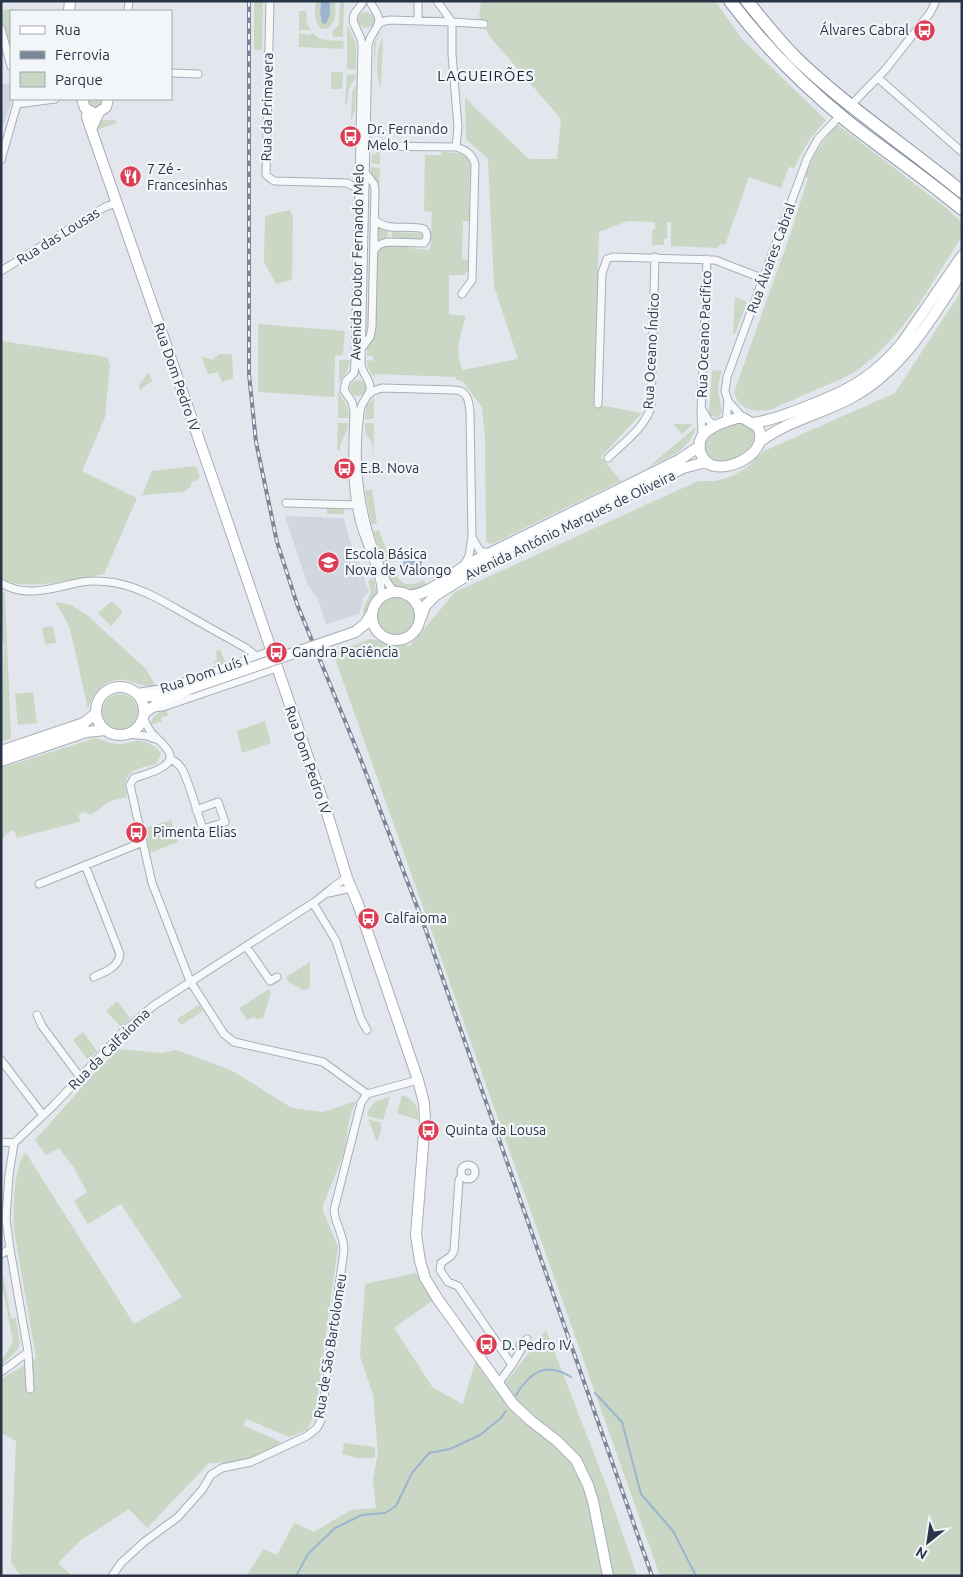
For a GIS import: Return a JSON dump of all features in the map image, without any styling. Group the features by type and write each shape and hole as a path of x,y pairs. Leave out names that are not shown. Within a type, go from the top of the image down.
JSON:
{"highway":[{"path":"730,1 754,32 817,95 848,122 962,209"},
{"path":"747,1 766,26 797,59 870,122 962,192"}],"main road":[{"name":"Rua Dom Pedro IV","path":"82,100 82,104 88,111 87,117 91,129 222,503 327,812 349,883 418,1080 424,1103 425,1121 416,1235 425,1278 437,1298 513,1404 572,1455 583,1471 588,1485 608,1576"},
{"path":"88,111 99,112 106,108 108,100"},
{"path":"91,129 99,112"},
{"path":"754,423 772,420 842,393 867,378 902,343 962,256"},
{"name":"Avenida António Marques de Oliveira","path":"484,557 683,468 706,462 720,466 740,461 756,451 761,440 776,429 850,399 887,373 899,361 918,338 962,272"},
{"path":"743,418 754,423 760,431 761,440"},
{"name":"Avenida António Marques de Oliveira","path":"421,618 425,606 436,595 484,557 679,460 701,441 707,431 726,422 743,418"},
{"path":"701,441 700,452 706,462"},
{"path":"184,690 356,632 365,624 376,603 381,598 396,592 413,596 424,592 462,568 484,557"},
{"path":"356,632 380,634 392,640 408,638 419,626 421,618 416,602 407,595"},
{"path":"372,613 374,626 380,634"},
{"name":"Rua Dom Luís I","path":"96,713 99,700 109,690 123,687 137,694 155,696 184,690"},
{"name":"Rua Dom Luís I","path":"127,734 136,729 146,713 184,690"},
{"path":"137,694 146,713"},
{"path":"1,751 84,723 96,713 99,722 105,730 114,734 127,734"},
{"path":"1,761 86,732 105,730"}],"street":[{"name":"Rua da Primavera","path":"270,1 266,175 274,181 347,183 359,189"},
{"name":"Avenida Doutor Fernando Melo","path":"353,375 355,363 362,45 360,34 354,26 353,18 362,1"},
{"path":"370,1 379,17 378,25"},
{"path":"418,1 418,21"},
{"path":"437,1 452,22 453,71 458,127 456,146"},
{"path":"855,101 878,78 930,13 936,1"},
{"path":"357,10 366,7 390,20"},
{"path":"378,25 381,22 390,20 484,24"},
{"name":"Avenida Doutor Fernando Melo","path":"378,25 373,31 368,46 361,369 370,389 359,414 358,476 362,510 369,538 388,584 396,592"},
{"path":"1,29 10,62"},
{"path":"357,30 364,33 373,31"},
{"path":"172,73 198,74"},
{"path":"878,78 962,152"},
{"path":"1,160 17,102 42,100"},
{"name":"Rua Álvares Cabral","path":"726,422 728,401 725,391 727,377 807,159 818,139 835,121"},
{"path":"366,146 456,146 465,149 473,157 475,164 472,280 462,294"},
{"name":"Avenida Doutor Fernando Melo","path":"361,349 372,333 374,184 365,172"},
{"name":"Rua das Lousas","path":"1,271 116,202"},
{"path":"373,254 375,248 382,243 418,244 424,243 427,236 424,229 386,227 374,219"},
{"path":"598,404 603,267 607,259 614,257 655,257 715,260 764,279"},
{"name":"Rua Oceano Índico","path":"608,458 646,419 651,406 655,257"},
{"name":"Rua Oceano Pacífico","path":"701,441 707,259"},
{"name":"Avenida Doutor Fernando Melo","path":"367,379 357,374 353,375 346,381 344,390 352,402 354,411 353,479 356,505 363,535 381,585 381,598"},
{"path":"367,379 382,388"},
{"path":"348,397 356,401 382,388 452,390 462,391 469,401 472,537 468,556 462,568"},
{"path":"728,401 743,418"},
{"name":"Rua Oceano Pacífico","path":"702,408 708,420 716,426"},
{"path":"286,504 356,505"},
{"path":"472,537 473,542 484,557"},
{"path":"1,583 31,592 56,589 84,582 102,581 130,587 149,594 246,648 256,656"},
{"name":"Rua Dom Luís I","path":"137,694 167,688 271,651"},
{"name":"Rua Dom Luís I","path":"146,713 277,668"},
{"path":"146,713 150,730 166,746 170,754 170,758 165,766 134,778 130,785 152,884 190,981 224,1034 234,1042 323,1062 367,1094 418,1080"},
{"path":"127,734 147,736 158,740"},
{"path":"170,758 182,768 196,810 203,829 225,822 218,802 196,810"},
{"path":"39,884 143,842"},
{"path":"85,865 120,954 119,961 112,968 94,977"},
{"name":"Rua da Calfaioma","path":"14,1143 142,1014 328,893 341,880 349,883"},
{"path":"313,903 336,942 361,1019 367,1030"},
{"path":"246,946 270,981 277,977"},
{"path":"37,1015 42,1026 80,1077"},
{"path":"1,1060 43,1115"},
{"name":"Rua de São Bartolomeu","path":"112,1576 122,1563 183,1512 202,1490 211,1475 222,1468 250,1462 307,1436 316,1428 321,1420 344,1250 344,1242 334,1217 334,1210 362,1103 367,1094"},
{"path":"1,1142 14,1143 9,1176 6,1219 28,1352 30,1389"},
{"path":"462,1176 458,1180 454,1251 451,1256 441,1263 440,1270 448,1282 458,1286 512,1364"},
{"path":"1,1254 10,1249"},
{"path":"498,1384 522,1348 520,1345 527,1339"},
{"path":"1,1372 28,1352"}],"shaded area":[{"path":"1,84 10,85 10,100 12,100 1,132"},
{"name":"Escola Básica Nova de Valongo","path":"285,516 344,518 349,539 369,591 363,599 359,614 326,624 318,599 308,585"}],"green space":[{"path":"254,1 263,1 262,50 254,50"},
{"path":"316,1 321,1 320,12 330,5 330,1 335,1 334,20 327,29 321,29 317,23"},
{"path":"340,1 344,1 343,37 333,37 332,32 340,23"},
{"path":"481,1 715,1 742,39 826,120 809,140 794,168 789,167 781,188 749,177 725,245 720,244 717,248 671,246 671,222 667,222 667,239 664,239 664,245 652,245 652,230 655,229 655,222 628,221 599,232 594,404 642,413 601,457 621,481 492,544 486,542 485,438 482,407 462,381 456,380 456,377 375,374 375,378 369,370 367,360 373,361 373,356 367,356 367,344 376,326 377,271 375,271 375,255 380,246 406,245 409,248 430,250 432,212 424,211 425,155 441,155 441,152 460,153 467,157 470,165 469,221 463,221 462,259 468,260 468,270 464,275 449,275 449,314 466,316 458,350 460,363 463,370 518,359 494,286 488,159 466,139 465,98 529,159 557,159 561,119 490,37 479,17"},
{"path":"14,9 21,10 10,10 10,49 1,17 1,10"},
{"path":"299,11 306,11 307,21 305,22 311,30 299,30"},
{"path":"366,12 372,14 374,20 372,26 366,28 360,26 358,20 360,14"},
{"path":"347,25 356,43 356,70 347,69"},
{"path":"383,29 376,42 374,71 374,43"},
{"path":"299,33 308,35 313,33 320,39 328,41 344,41 343,49 299,47"},
{"path":"383,37 381,88 377,63"},
{"path":"331,72 343,72 342,89 331,89"},
{"path":"347,74 357,75 349,89 347,104 345,104"},
{"path":"356,85 355,111 351,120 352,92"},
{"path":"87,100 104,100 97,108 91,107"},
{"path":"102,120 116,120 116,123 97,130 96,127"},
{"path":"837,124 950,211 962,223 962,236 916,309 874,357 844,378 770,410 752,410 739,403 734,392 790,235 808,178 805,176 819,148"},
{"path":"380,151 380,164 371,163 372,155"},
{"path":"371,167 380,168 379,195 377,195 371,174"},
{"path":"371,183 370,332 367,337"},
{"path":"290,210 293,216 292,280 276,284 264,262 265,217"},
{"path":"377,226 388,230 387,240 376,243"},
{"path":"392,232 420,233 423,236 420,239 392,238"},
{"path":"962,290 962,1576 660,1576 333,653 370,639 410,646 455,592 698,481 716,481 732,476 746,468 764,451 895,393"},
{"path":"735,297 747,302 735,334 733,334"},
{"path":"258,324 345,331 343,355 335,356 334,397 258,392"},
{"path":"1,341 107,357 110,365 105,417 82,471 137,498 104,574 37,584 11,583 1,579 1,486 3,484 1,484"},
{"path":"218,354 232,354 233,378 222,382 218,372 208,374 201,356 214,360 214,357 218,356"},
{"path":"339,360 350,360 348,369 339,383"},
{"path":"712,370 722,371 718,388 722,412 718,417 711,416 709,413"},
{"path":"149,372 152,381 140,390 139,385"},
{"path":"358,380 364,382 366,388 364,394 358,396 352,394 350,388 352,382"},
{"path":"338,391 348,409 349,418 338,418"},
{"path":"374,397 374,419 365,419 366,407"},
{"path":"338,423 348,423 340,450 337,449"},
{"path":"365,423 374,423 373,460 372,443 365,432"},
{"path":"741,423 751,427 756,433 755,440 750,447 743,453 725,461 710,459 705,448 709,437 721,429"},
{"path":"673,424 693,424 682,434"},
{"path":"696,427 693,435 683,448 670,457 647,468"},
{"path":"196,466 200,478 191,483 191,486 184,492 142,495 152,471"},
{"path":"365,490 372,490 377,523 371,524"},
{"path":"327,508 343,508 345,514 327,514"},
{"path":"379,530 391,562 385,564 373,532"},
{"path":"392,566 404,583 413,584 424,580 428,586 410,589 396,587 387,569"},
{"path":"373,578 377,593 363,619 363,609 371,592 368,581"},
{"path":"1,589 5,593 11,738 1,742 4,644 1,639"},
{"path":"401,597 408,600 414,606 417,617 416,625 408,634 401,637 393,637 386,634 378,625 377,613 380,606 389,598"},
{"path":"112,601 123,612 111,626 98,613"},
{"path":"55,602 71,605 87,615 146,669 156,687 144,686 125,680 111,681 101,687 93,697 88,709 70,629"},
{"path":"53,626 56,643 45,644 42,628"},
{"path":"220,649 226,664 216,667 214,661 217,660 216,651"},
{"path":"33,692 37,723 18,725 15,694"},
{"path":"120,694 132,700 138,712 132,724 120,730 108,724 102,712 108,700"},
{"path":"166,709 168,715 161,718 162,721 151,725 154,717"},
{"path":"265,721 271,743 242,753 237,731"},
{"path":"95,738 116,744 143,741 154,746 161,755 156,764 136,770 128,776 126,782 127,797 110,801 91,815 82,812 78,816 81,821 79,822 17,838 14,830 7,833 1,841 1,768"},
{"path":"171,820 178,842 150,853 145,828"},
{"path":"310,962 310,988 303,990 289,982 286,977"},
{"path":"269,989 271,993 263,1018 256,1019 254,1017 247,1020 239,1008"},
{"path":"117,1001 130,1018 121,1027 106,1011"},
{"path":"199,1005 203,1011 181,1025 177,1019"},
{"path":"83,1032 97,1051 88,1060 73,1040"},
{"path":"119,1049 162,1053 176,1050 231,1070 292,1108 323,1112 356,1101 350,1116 344,1153 322,1208 338,1247 315,1415 307,1430 289,1437 246,1419 243,1425 281,1442 251,1462 209,1463 147,1528 129,1509 81,1540 58,1563 72,1576 20,1576 11,1562 16,1441 1,1433 1,1379 36,1358 14,1230 16,1178 18,1167 26,1153 134,1324 182,1297 121,1204 88,1224 74,1201 87,1192 74,1168 59,1148 46,1155 35,1140 99,1068"},
{"path":"402,1095 415,1104 418,1111 418,1120 397,1113"},
{"path":"390,1097 383,1120 367,1116 368,1111 375,1102"},
{"path":"368,1119 381,1123 380,1126 382,1127 377,1142"},
{"path":"416,1273 432,1301 394,1328 433,1388 463,1404 475,1362 498,1393 546,1330 605,1482 637,1576 246,1576 264,1549 277,1555 294,1523 314,1532 351,1510 376,1508 373,1480 378,1453 373,1395 360,1356 365,1284"},
{"path":"3,1275 11,1318 16,1318 20,1344 19,1348 1,1366 1,1361 13,1342 2,1285"},
{"path":"344,1443 375,1447 375,1458 358,1458 342,1454"}],"water":[{"path":"321,1 330,1 330,14 326,24 322,23"},
{"path":"404,555 407,555 407,560 422,561 421,569 403,568"}],"waterway":[{"path":"516,1395 527,1380 539,1371 554,1370 571,1377"},
{"path":"595,1393 622,1422 641,1494 673,1531 696,1576"},
{"path":"296,1576 308,1554 335,1528 362,1515 385,1513 396,1506 412,1473 429,1453 450,1449 480,1435 501,1418 506,1411"}],"railway":[{"path":"249,1 249,374 256,442 277,542 297,604 359,755 424,925 652,1576"}],"place":[{"name":"Álvares Cabral","path":"925,30"},
{"name":"Dr. Fernando Melo 1","path":"351,137"},
{"name":"7 Zé - Francesinhas","path":"131,177"},
{"name":"E.B. Nova","path":"344,468"},
{"name":"Escola Básica Nova de Valongo","path":"329,562"},
{"name":"Gandra Paciência","path":"276,652"},
{"name":"Pimenta Elias","path":"137,832"},
{"name":"Calfaioma","path":"368,918"},
{"name":"Quinta da Lousa","path":"429,1130"},
{"name":"D. Pedro IV","path":"486,1345"}],"district":[{"name":"LAGUEIRÕES","path":"486,76"}]}
